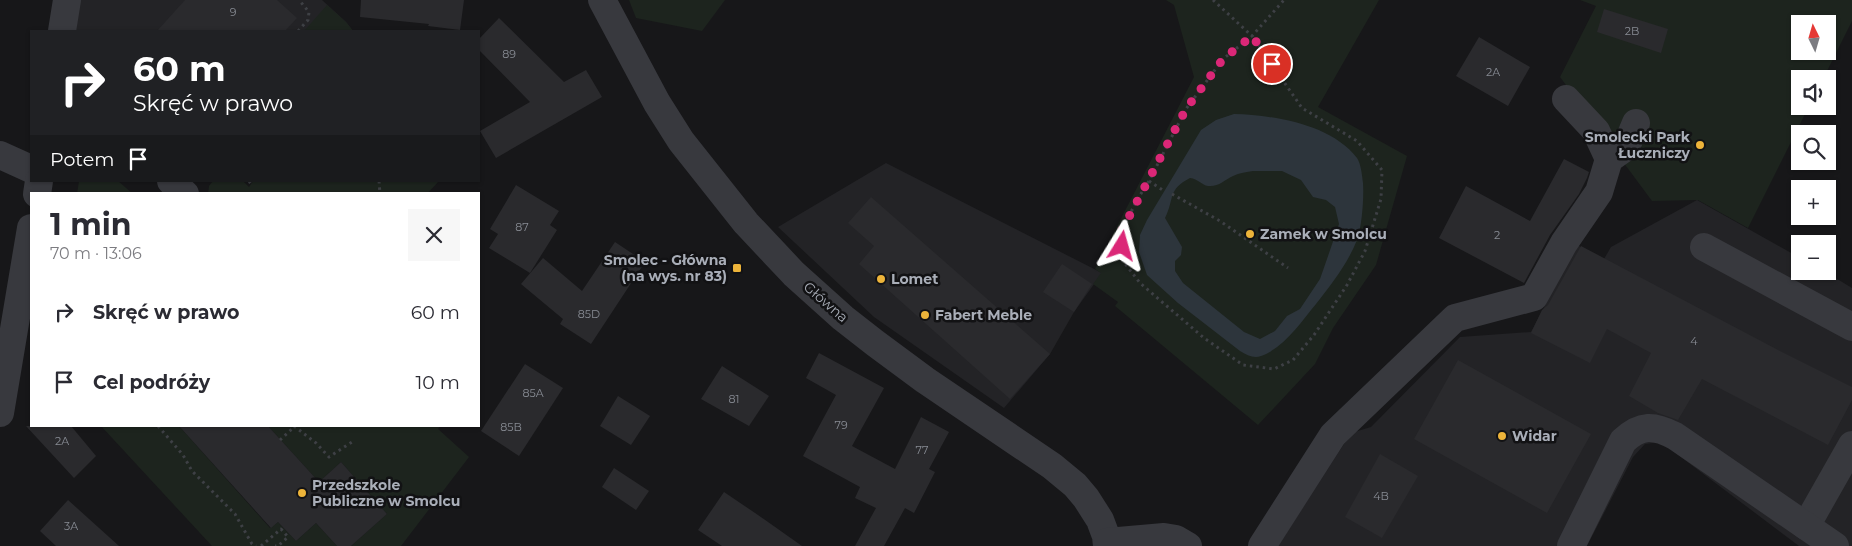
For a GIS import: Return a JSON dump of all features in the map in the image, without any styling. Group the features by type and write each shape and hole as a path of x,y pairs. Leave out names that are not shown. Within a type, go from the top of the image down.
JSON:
{"street":[{"path":"62,30 67,0"},
{"name":"Główna","path":"602,0 657,103 681,141 746,223 794,274 856,328 925,380 1052,466 1075,485 1100,520 1107,544"},
{"path":"1566,99 1596,131 1609,159"},
{"path":"1262,546 1333,435 1455,318 1534,296 1564,243 1599,192 1609,159 1626,147 1636,123"},
{"path":"0,155 30,169"},
{"path":"172,182 183,192"},
{"path":"0,413 30,234"},
{"path":"1704,248 1852,327"},
{"path":"1571,546 1624,441 1632,433 1647,427 1662,429 1675,436 1834,546"},
{"path":"1806,526 1852,444"},
{"path":"1107,544 1164,537 1176,539 1188,546"}],"path":[{"path":"299,0 309,12 308,20 299,30"},
{"path":"1212,0 1252,36 1302,108 1357,141 1382,170 1380,199 1365,250 1347,285 1314,335 1293,360 1274,368 1243,365 1204,338 1140,283 1123,261 1122,230 1186,109 1223,59 1252,36 1284,0"},
{"path":"1149,181 1164,191"},
{"path":"1172,194 1220,222 1288,268"},
{"path":"159,427 183,456 192,471 235,514 252,544 256,546"},
{"path":"280,440 293,427"},
{"path":"295,427 316,443 329,457 355,440"},
{"path":"261,546 280,529 288,537 278,546 275,546"}],"shaded area":[{"path":"79,0 322,0 352,30 75,30"},
{"path":"629,0 725,0 702,31 636,18"},
{"path":"1166,0 1379,0 1318,107 1407,156 1376,265 1333,328 1315,364 1258,425 1115,306 1118,302 1093,284 1101,273 1095,269 1194,77 1174,5"},
{"name":"Smolecki Park Łuczniczy","path":"1580,0 1852,0 1852,21 1836,53 1836,15 1791,15 1791,60 1832,60 1828,70 1791,70 1791,115 1804,115 1800,125 1791,125 1791,142 1748,228 1698,200 1652,201 1560,77 1596,6"},
{"path":"327,5 352,30 305,30"},
{"path":"1234,114 1249,115 1283,119 1317,129 1346,146 1357,158 1361,170 1363,204 1361,220 1359,234 1349,257 1339,274 1292,334 1277,347 1258,357 1250,356 1240,351 1178,303 1147,275 1139,252 1140,235 1147,220 1201,130 1216,120","holes":["1282,171 1301,180 1313,197 1326,200 1335,207 1339,224 1320,279 1300,309 1287,316 1275,331 1260,339 1244,332 1183,283 1175,271 1175,261 1181,255 1182,247 1165,218 1178,186 1190,178 1212,186 1243,173"]},
{"path":"886,163 1102,273 1074,312 1050,354 1004,408 874,317 778,227"},
{"path":"79,182 119,182 131,192 77,192"},
{"path":"212,182 244,182 249,187 252,182 438,182 429,192 208,192 209,186"},
{"path":"1697,200 1791,253 1791,280 1836,280 1836,278 1852,288 1852,546 1799,546 1661,442 1645,444 1633,457 1587,546 1278,546 1351,433 1371,427 1460,337 1531,332 1577,245 1604,259 1611,247"},
{"path":"102,427 180,427 270,528 278,522 296,541 316,523 337,546 212,546"},
{"path":"269,427 439,427 438,429 469,457 401,546 351,546 387,514 341,462 319,482"}],"building":[{"path":"185,0 277,0 297,18 286,30 158,30"},
{"path":"361,0 464,0 460,30 428,26 429,24 360,17"},
{"path":"1604,9 1668,29 1661,53 1597,32"},
{"path":"499,18 564,82 586,70 602,97 496,158 480,131 530,102 480,51 480,38"},
{"path":"1479,37 1530,67 1508,106 1456,76"},
{"path":"1564,159 1589,172 1579,194 1550,235 1524,283 1439,238 1466,186 1530,221"},
{"path":"516,185 559,211 550,225 557,230 530,273 489,248 498,234 490,229"},
{"path":"871,197 1050,354 1010,399 859,264 874,246 848,223"},
{"path":"615,242 645,262 591,344 560,324 563,319 521,284 543,258 582,291"},
{"path":"1581,246 1852,387 1852,400 1828,445 1702,379 1678,420 1658,413 1629,396 1651,353 1607,329 1590,363 1531,333 1542,310 1548,305"},
{"path":"1062,264 1092,284 1074,312 1043,292"},
{"path":"819,353 884,388 852,446 895,469 921,417 949,432 929,469 935,472 914,513 905,508 884,546 855,546 876,508 855,498 860,487 803,456 836,395 806,378"},
{"name":"Widar","path":"1458,360 1591,434 1547,513 1414,439"},
{"path":"525,364 563,388 519,456 481,431"},
{"path":"722,366 769,396 749,426 701,399"},
{"path":"618,396 650,416 631,445 600,426"},
{"path":"26,426 72,427 96,456 74,478"},
{"path":"180,427 269,427 319,482 341,462 387,514 351,546 337,546 316,523 296,541 278,522 271,528"},
{"path":"1380,454 1418,476 1382,538 1345,517"},
{"path":"614,468 649,491 636,510 602,487"},
{"path":"724,492 802,546 722,546 698,530"},
{"path":"68,500 119,546 56,546 40,531"}],"place":[{"name":"Smolecki Park Łuczniczy","path":"1700,145"},
{"name":"Zamek w Smolcu","path":"1250,234"},
{"name":"Smolec - Główna (na wys. nr 83)","path":"737,268"},
{"name":"Lomet","path":"881,279"},
{"name":"Fabert Meble","path":"925,315"},
{"name":"Widar","path":"1502,436"},
{"name":"Przedszkole Publiczne w Smolcu","path":"302,493"}],"route":[{"path":"1122,246 1122,230 1186,109 1223,59 1252,36 1272,64"}]}
